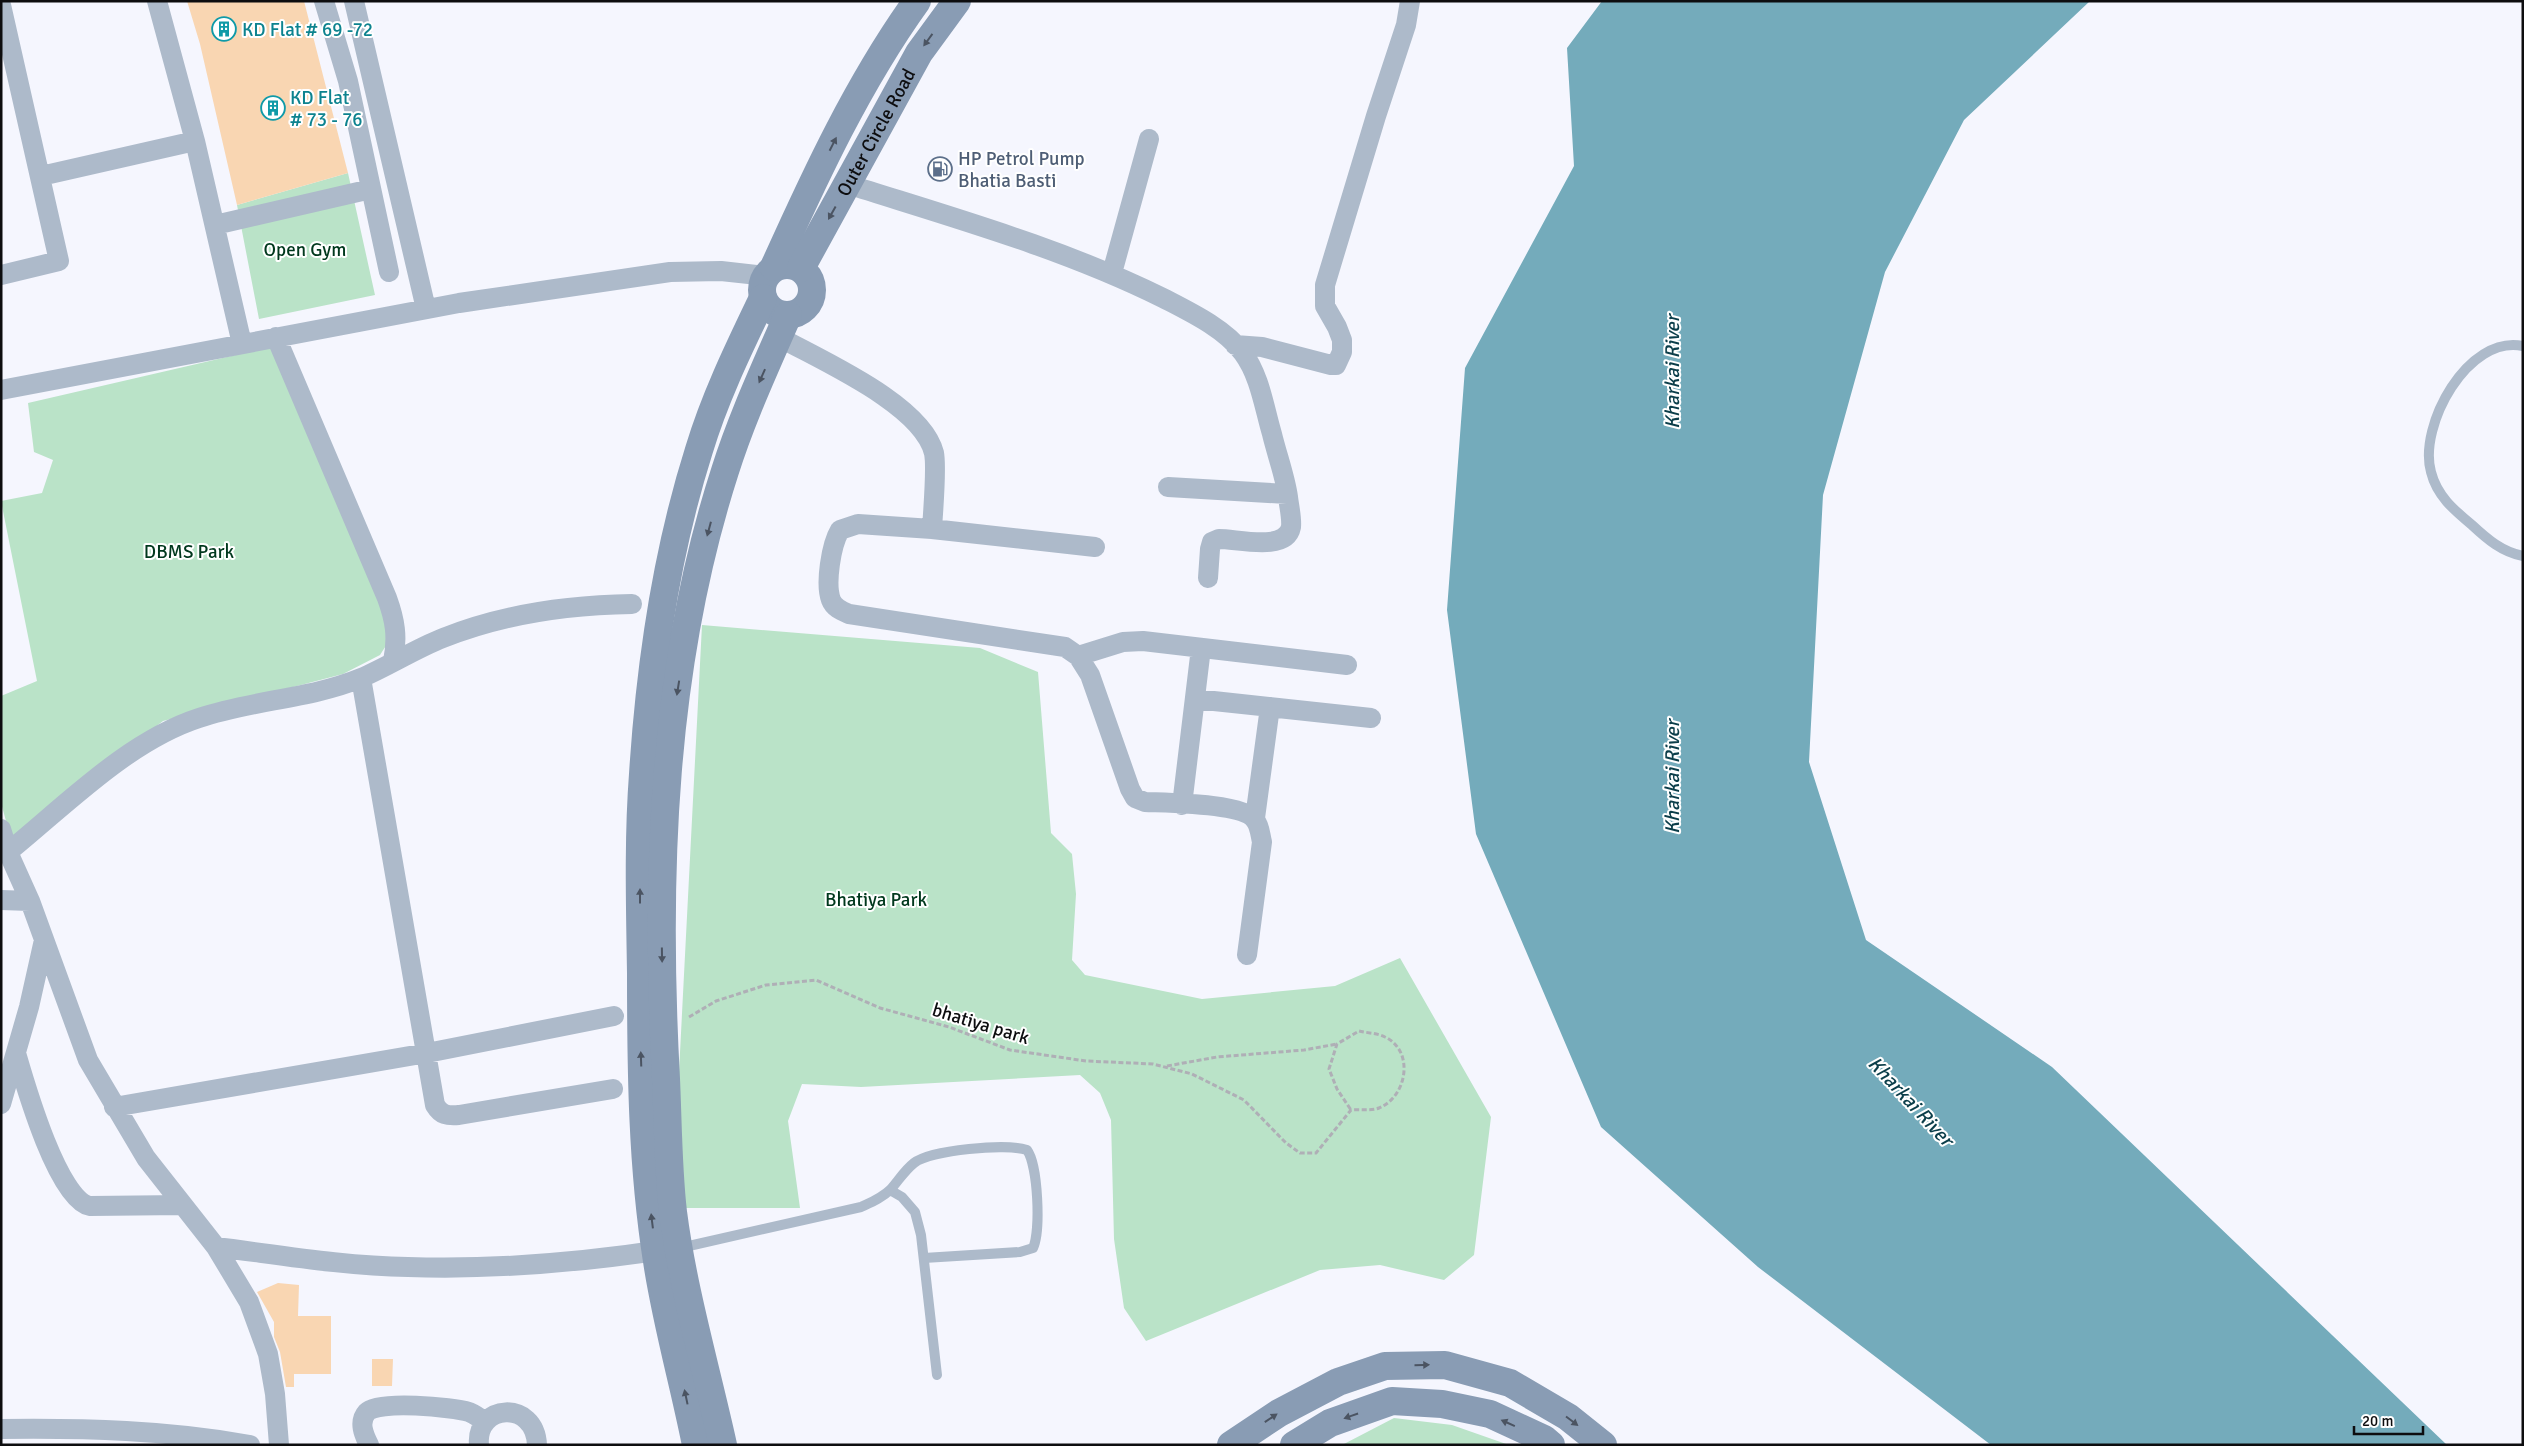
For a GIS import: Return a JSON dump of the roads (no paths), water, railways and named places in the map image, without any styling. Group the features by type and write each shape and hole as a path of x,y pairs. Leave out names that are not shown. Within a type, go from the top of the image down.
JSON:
{"main road":[{"name":"Outer Circle Road","path":"668,1250 644,1150 641,1052 640,847 643,774 653,679 668,573 699,449 724,379 802,206 859,93 917,1"},
{"name":"Outer Circle Road","path":"801,268 919,53 957,1"},
{"path":"696,1445 668,1250 673,1213 664,1038 661,891 664,801 673,716 689,620 724,472 747,410 783,326 807,306 811,296 812,286 808,276 801,268 783,264 768,280 769,308 778,313 783,326"},
{"path":"668,1250 723,1445"},
{"path":"1231,1445 1279,1413 1338,1382 1385,1366 1445,1364 1510,1383 1568,1417 1603,1445"},
{"path":"1294,1445 1330,1423 1392,1401 1442,1404 1490,1414 1544,1439 1552,1445"}],"street":[{"path":"157,1 196,141 242,344"},
{"path":"324,1 348,81 389,272"},
{"path":"354,1 426,309"},
{"path":"1235,344 1262,347 1331,365 1336,365 1340,361 1342,340 1337,327 1324,306 1325,285 1376,116 1406,25 1410,1"},
{"path":"1,5 59,261 1,275"},
{"path":"1112,273 1149,140"},
{"path":"41,176 196,141"},
{"path":"847,184 1022,240 1112,273 1192,312 1235,344 1243,353 1256,375 1287,494 1291,526 1288,534 1280,540 1268,542 1219,539 1212,542 1208,578"},
{"path":"215,225 371,189"},
{"path":"1,390 426,309 670,272 720,271 768,280"},
{"path":"783,326 883,395 908,414 925,433 934,454 932,529"},
{"path":"276,337 388,598 395,620 397,641 393,661"},
{"path":"1168,487 1287,494"},
{"path":"1095,547 932,529 858,524 840,530 835,539 829,589 831,601 837,609 849,614 1065,647 1078,656 1098,696 1130,790 1135,798 1146,802 1234,809 1255,818"},
{"path":"8,852 135,748 162,733 199,718 334,687 361,678 444,638 505,619 542,610 589,604 632,604"},
{"path":"1078,656 1124,642 1143,641 1346,665"},
{"path":"1182,805 1201,648"},
{"path":"361,678 435,1105 440,1113 449,1116 613,1089"},
{"path":"1195,699 1371,718"},
{"path":"1247,955 1262,842 1260,828 1255,818 1270,707"},
{"path":"1,829 8,852 30,901 88,1060 114,1107 146,1158 216,1247 249,1302 268,1354 275,1394 279,1445"},
{"path":"1,900 30,901"},
{"path":"1,1104 16,1053 44,940"},
{"path":"114,1107 427,1052 614,1016"},
{"path":"16,1053 43,1137 79,1201 90,1206 183,1205"},
{"path":"216,1247 356,1264 408,1268 466,1268 530,1264 668,1250"},
{"path":"369,1445 363,1434 363,1421 367,1412 374,1407 426,1408 467,1412 485,1422"},
{"path":"479,1445 481,1431 485,1422 501,1412 520,1414 534,1427 537,1445"},
{"path":"1,1429 124,1430 168,1433 250,1445"}],"lane":[{"path":"2523,346 2515,344 2496,347 2473,362 2458,377 2443,402 2431,430 2427,452 2436,488 2449,505 2490,541 2512,554 2523,556"},
{"path":"668,1250 861,1207 877,1200 890,1190 903,1172 915,1162 936,1152 1013,1147 1027,1150 1033,1160 1037,1228 1033,1248 1020,1252 924,1258"},
{"path":"890,1190 902,1197 915,1212 924,1258 937,1375"}],"water":[{"name":"Kharkai River","path":"1602,1 2090,1 1964,120 1885,272 1823,495 1809,762 1866,940 2052,1067 2447,1445 1991,1445 1758,1267 1601,1127 1476,834 1447,610 1465,368 1574,166 1567,48"}],"place":[{"name":"KD Flat # 69 -72","path":"224,29"},
{"name":"KD Flat # 73 - 76","path":"273,108"},
{"name":"HP Petrol Pump Bhatia Basti","path":"940,169"}],"park label":[{"name":"Open Gym","path":"305,249"},
{"name":"DBMS Park","path":"189,551"},
{"name":"Bhatiya Park","path":"876,899"}]}
